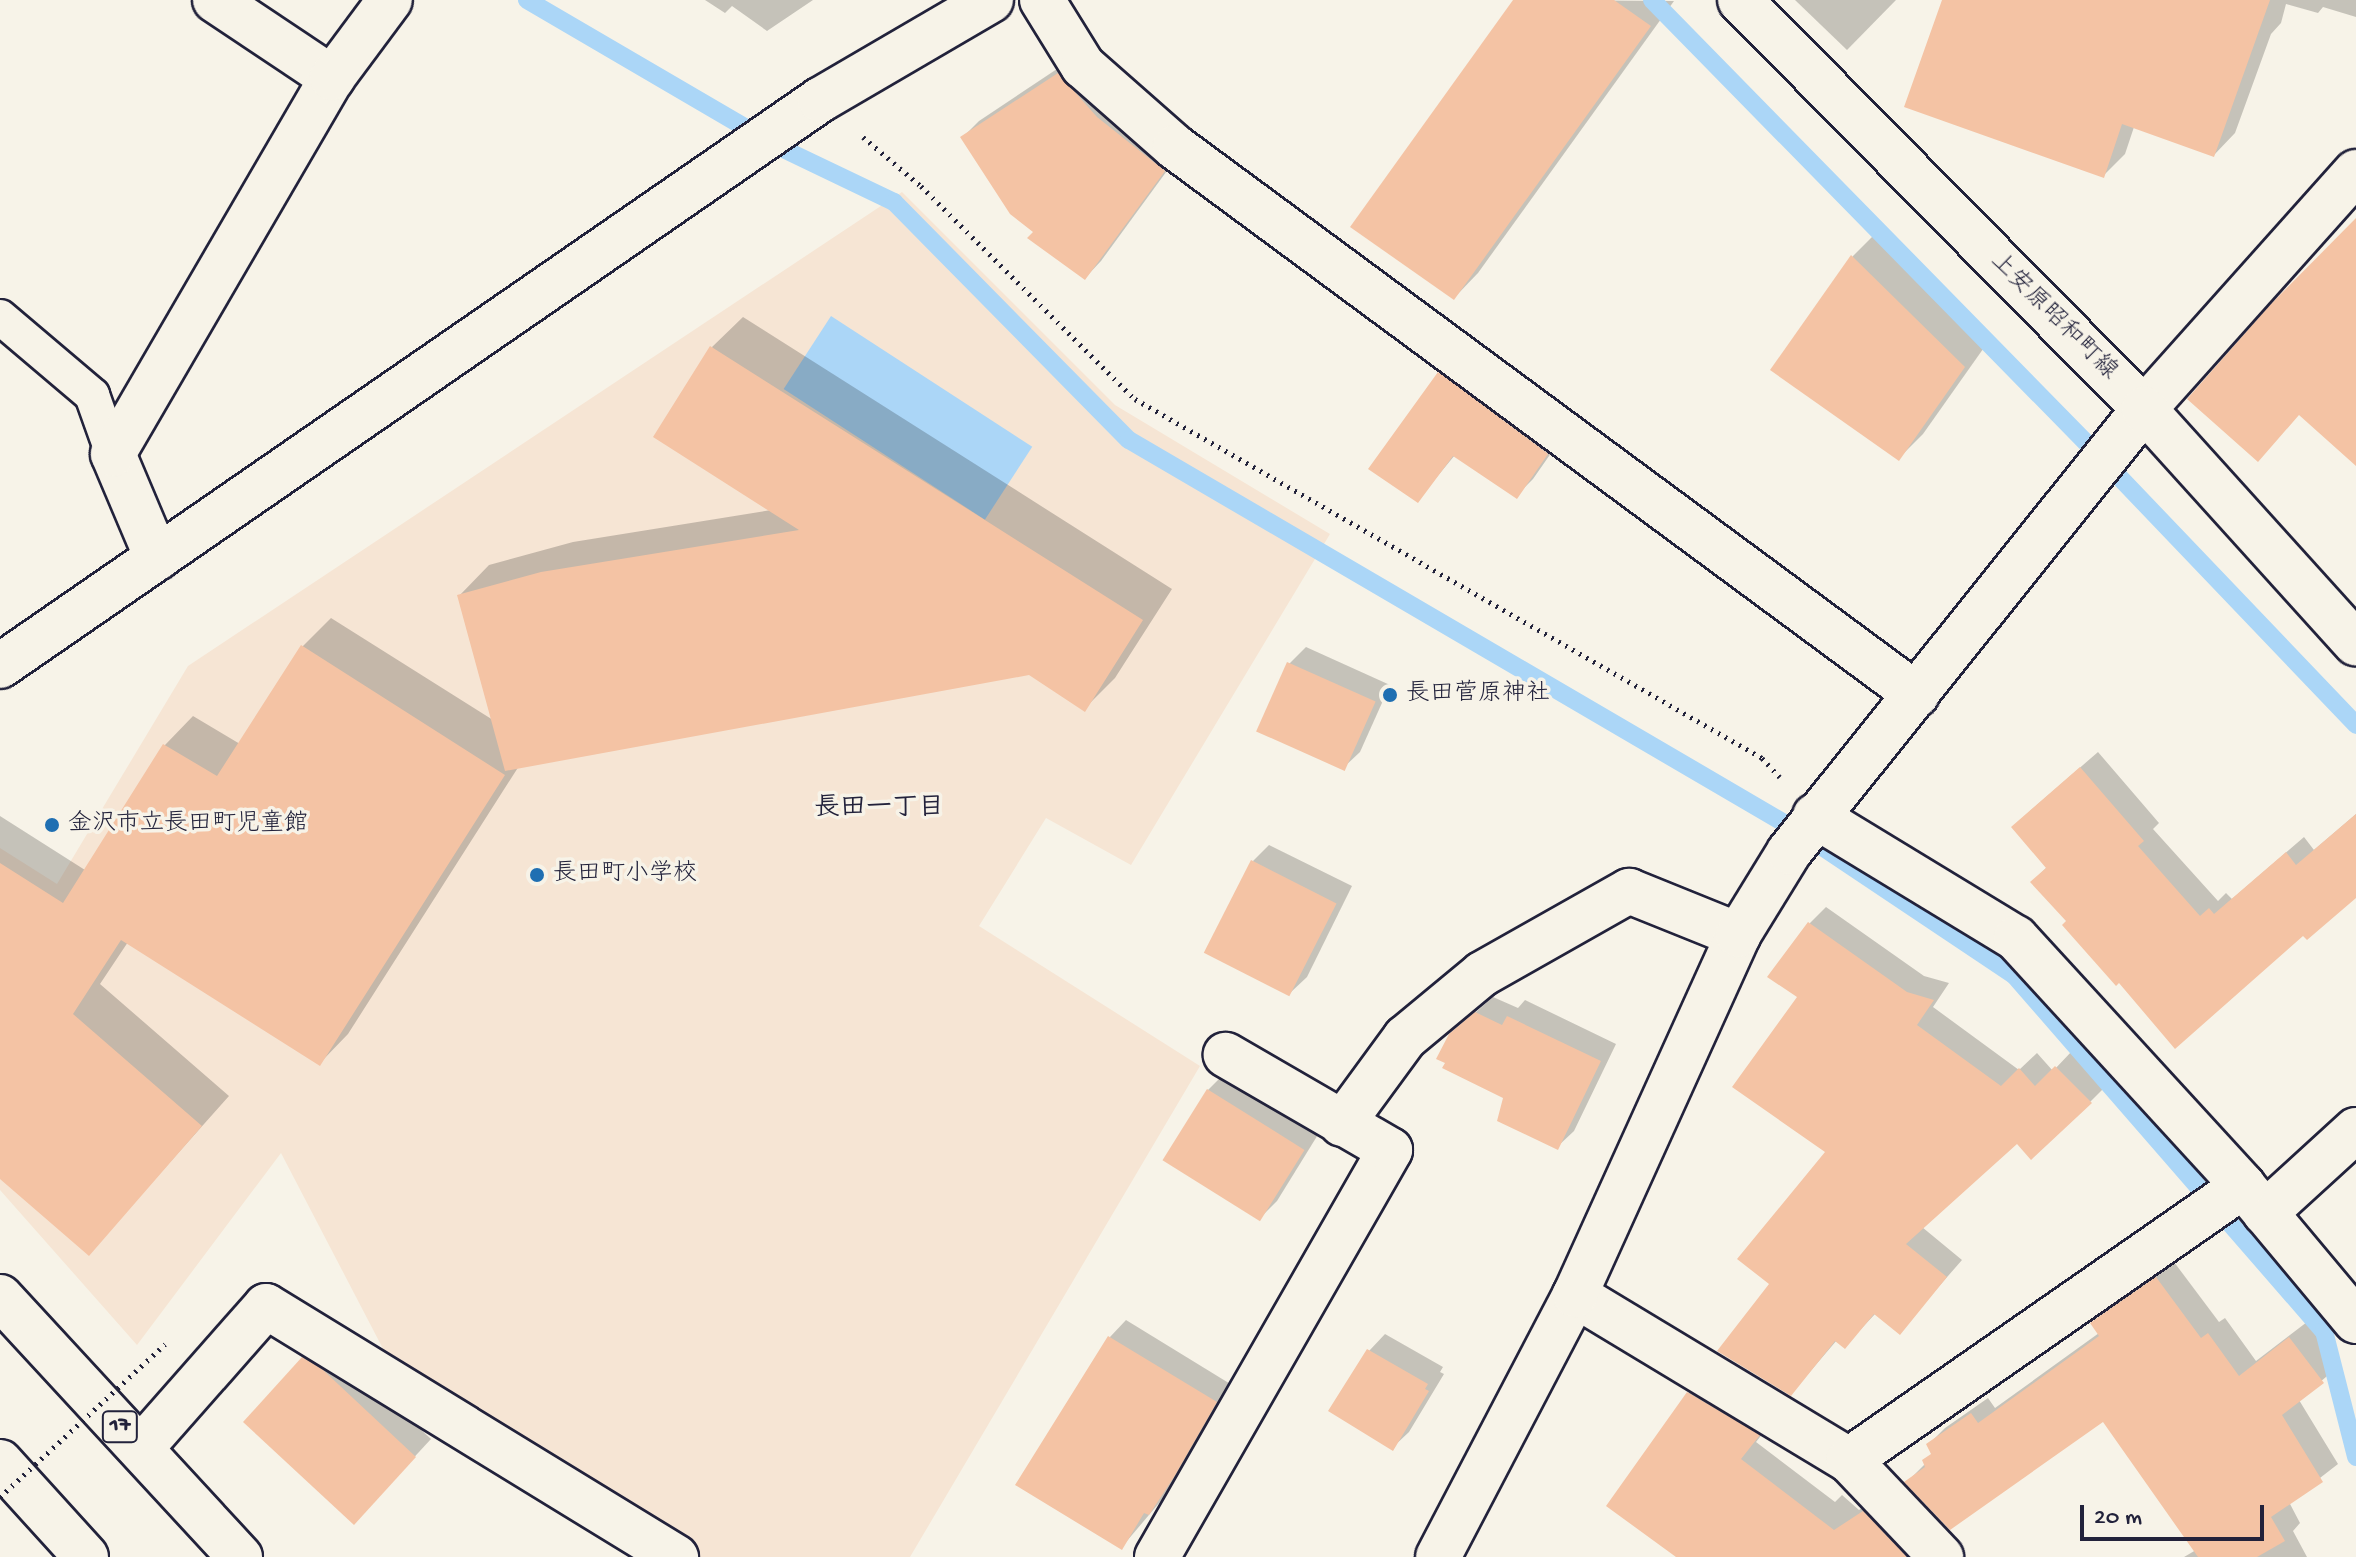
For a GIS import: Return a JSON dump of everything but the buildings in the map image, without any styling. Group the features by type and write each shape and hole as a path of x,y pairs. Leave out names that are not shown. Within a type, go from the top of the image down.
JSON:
{"street":[{"path":"215,0 332,78"},
{"path":"157,558 113,454 332,78 390,0"},
{"path":"0,666 820,100 991,0"},
{"path":"1042,0 1083,66 1175,147 1917,695"},
{"name":"上安原昭和町線","path":"1740,0 2144,409 2356,644"},
{"path":"1438,1557 1575,1295 1738,935 1789,852 2144,409 2356,172"},
{"path":"1815,816 2016,938 2254,1199 2356,1321"},
{"path":"1342,1124 1405,1038 1482,974 1629,891 1738,935"},
{"path":"1157,1557 1390,1150 1226,1055"},
{"path":"1849,1460 2195,1219 2254,1199 2356,1130"},
{"path":"1575,1295 1849,1460 1941,1557"},
{"name":"17","path":"0,1297 240,1557"},
{"path":"141,1448 266,1306 676,1557"},
{"path":"0,1462 86,1557"}],"lane":[{"path":"0,317 92,395 113,454"}],"path":[{"path":"820,100 921,186 1135,399 1762,758 1815,816"},
{"path":"0,1497 165,1344"}],"shaded area":[{"name":"長田町小学校","path":"902,192 1115,405 1330,534 1131,865 1046,818 979,926 1200,1066 910,1557 686,1557 392,1366 281,1153 137,1345 0,1190 0,848 57,884 188,666"}],"water":[{"path":"831,316 1032,447 985,520 784,389"}],"waterway":[{"path":"527,0 777,146 894,202 1129,440 1803,834 2014,975 2324,1331 2356,1457"},
{"path":"1652,0 2104,461 2356,725"}],"place":[{"name":"長田菅原神社","path":"1390,695"},
{"name":"金沢市立長田町児童館","path":"52,825"},
{"name":"長田町小学校","path":"537,875"}],"district":[{"name":"長田一丁目","path":"879,810"}]}
